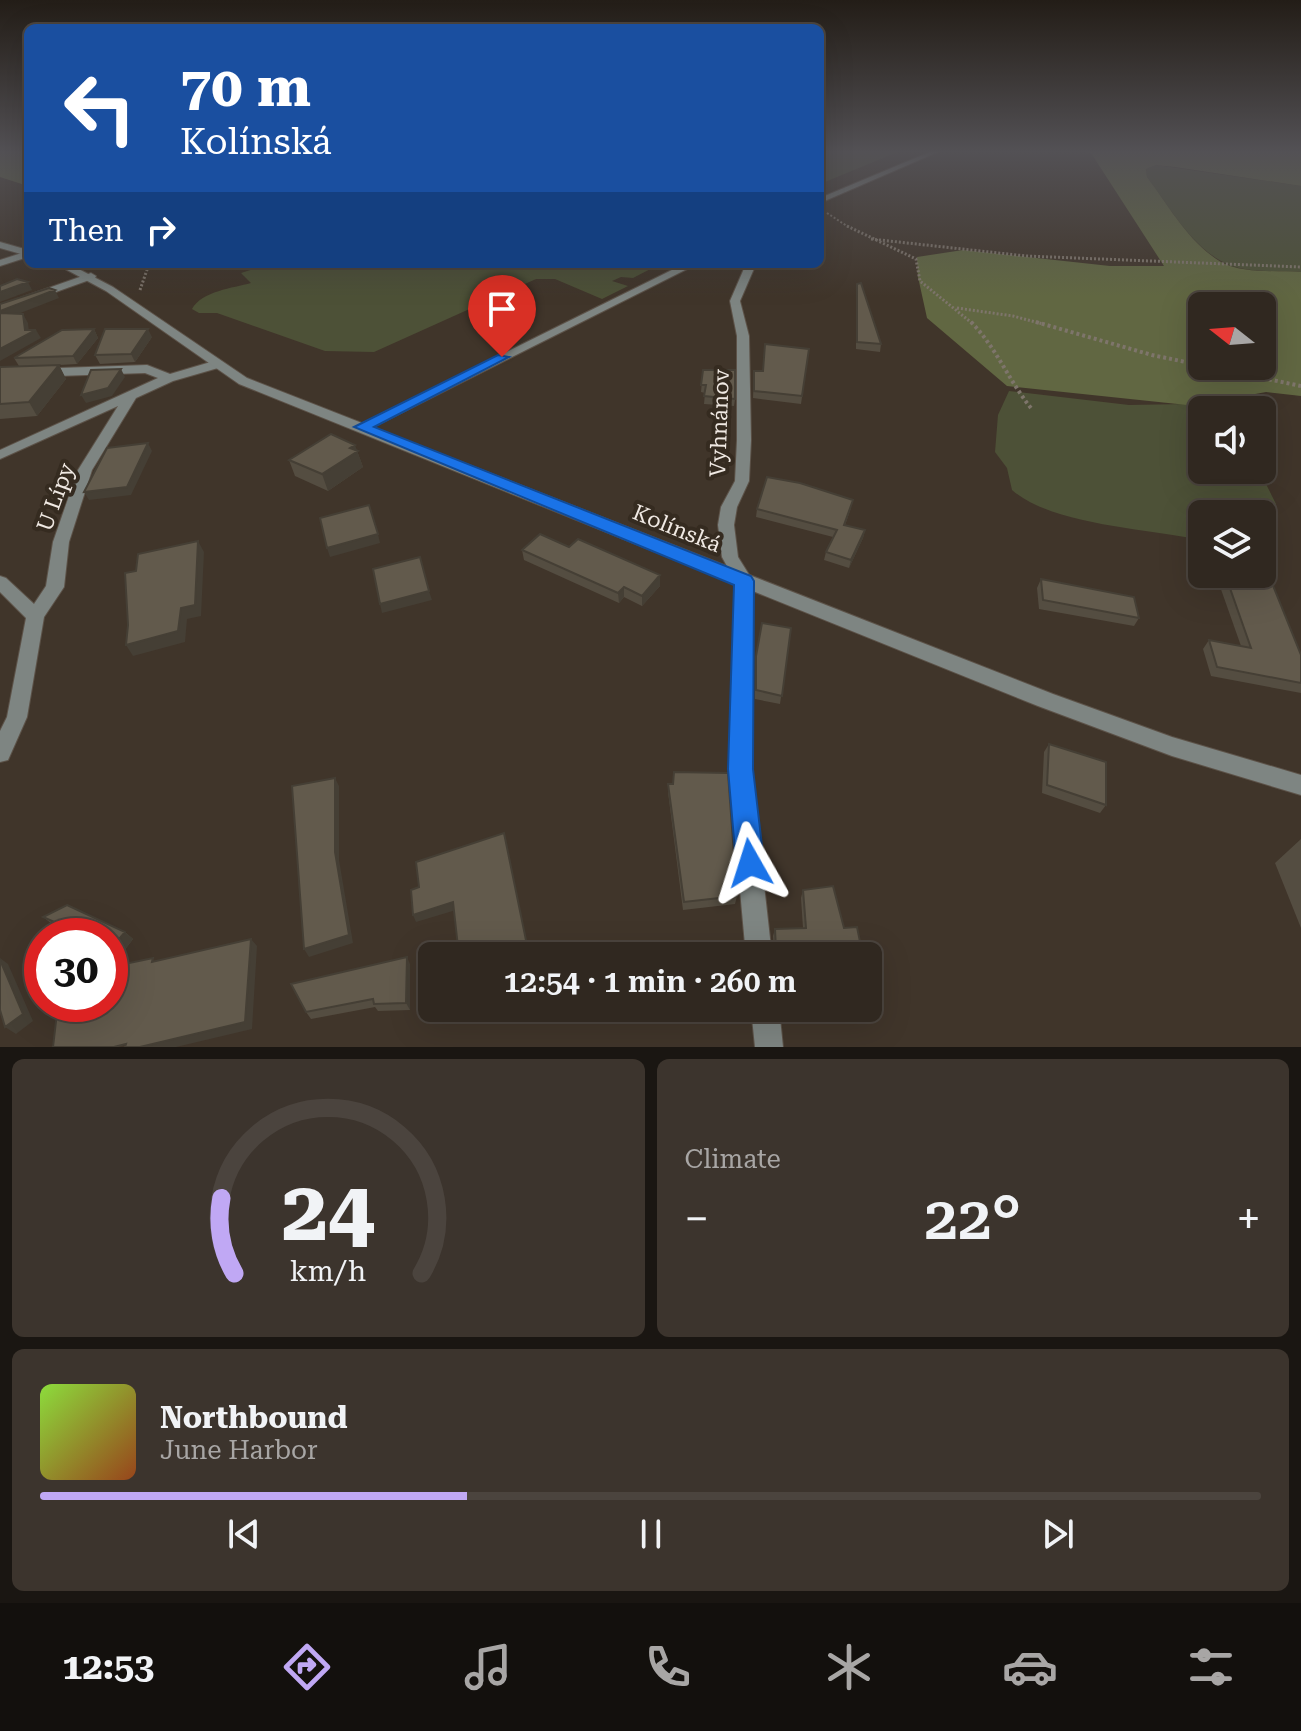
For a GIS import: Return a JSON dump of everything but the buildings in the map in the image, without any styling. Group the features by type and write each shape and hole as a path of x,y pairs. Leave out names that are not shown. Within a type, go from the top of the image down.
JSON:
{"street":[{"path":"0,245 24,252"},
{"path":"0,263 24,254"},
{"name":"Kolínská","path":"71,268 91,276 214,365 243,381 1016,690 1231,767 1301,785"},
{"path":"362,427 684,268"},
{"name":"Vyhnánov","path":"744,581 730,557 726,525 729,507 742,481 743,336 735,301 749,268"},
{"path":"0,309 91,276"},
{"path":"0,372 13,362"},
{"name":"U Lípy","path":"0,455 169,378 214,365"},
{"path":"0,372 147,369 169,378"},
{"name":"U Lípy","path":"35,616 55,587 61,542 85,470 130,397"},
{"path":"744,581 740,769 758,942"},
{"path":"0,582 35,616 17,717 0,753"},
{"path":"766,1022 769,1047"}],"path":[{"path":"824,208 837,222 910,254 919,265 920,281 957,308 984,335 1011,383 1031,408"},
{"path":"871,239 1041,257 1130,262 1238,262 1301,267"},
{"path":"134,306 148,268"},
{"path":"957,308 1013,316 1152,355 1301,386"}],"green space":[{"path":"1121,200 1163,200 1199,244 1221,262 1249,270 1301,272 1301,396 1266,392 1245,396 1188,396 1188,405 1007,386 927,318 917,257 963,250 1110,266 1164,266"},
{"path":"1163,200 1301,200 1301,272 1260,271 1229,265 1209,253 1180,223"},
{"path":"257,268 652,268 633,278 621,277 612,281 628,286 602,299 555,279 536,279 374,352 325,351 217,313 199,313 192,309 210,294 251,283 241,273"},
{"path":"1009,391 1129,405 1188,404 1188,484 1266,484 1274,500 1188,500 1188,538 1102,524 1051,511 1029,502 1012,490 1007,468 995,452 998,415"}],"route":[{"path":"502,357 362,427 744,581 740,769 750,863"}]}
